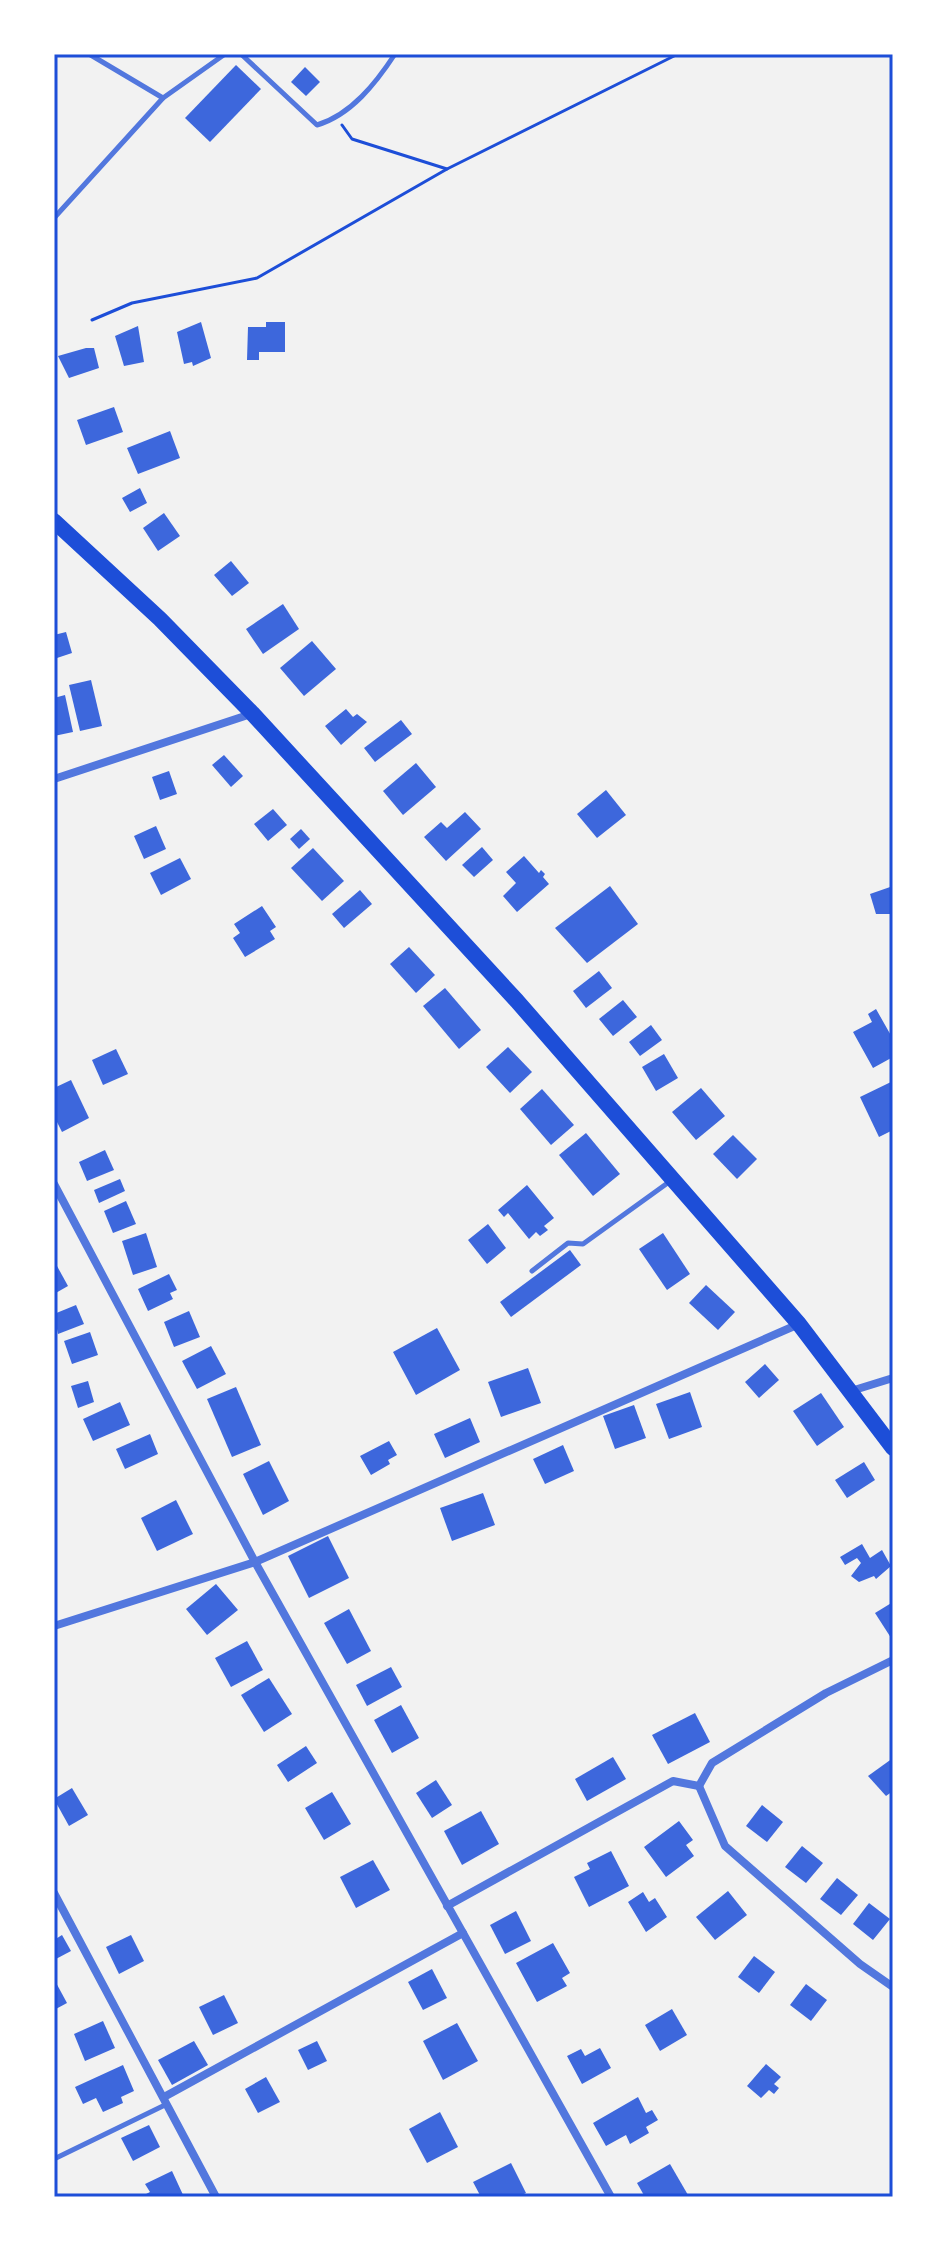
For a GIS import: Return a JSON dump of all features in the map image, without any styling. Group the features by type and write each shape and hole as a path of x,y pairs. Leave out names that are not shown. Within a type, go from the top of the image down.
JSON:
{"main road":[{"path":"54,521 160,619 252,713 517,1001 799,1324 893,1448"}],"street":[{"path":"54,779 252,713"},
{"path":"54,1184 255,1562 611,2197"},
{"path":"54,1626 255,1562 799,1324"},
{"path":"850,1391 893,1378"},
{"path":"699,1786 712,1763 826,1693 893,1660"},
{"path":"447,1906 673,1781 699,1786"},
{"path":"699,1786 725,1846 860,1964 893,1987"},
{"path":"54,1893 216,2197"},
{"path":"166,2100 463,1933"}],"lane":[{"path":"89,54 163,98"},
{"path":"54,218 163,98 225,54"},
{"path":"241,54 317,125 338,119 380,77 395,54"},
{"path":"532,1271 568,1243 583,1244 673,1179"},
{"path":"54,2159 166,2100"}],"path":[{"path":"92,320 132,303 257,278 447,169 678,54"},
{"path":"338,119 352,139 447,169"}],"building":[{"path":"236,65 261,89 210,142 185,118"},
{"path":"305,67 320,82 306,96 291,82"},
{"path":"201,322 211,358 193,366 192,362 184,364 177,332"},
{"path":"266,322 285,322 285,352 259,352 259,360 247,360 248,327 266,327"},
{"path":"138,326 144,362 124,366 115,336"},
{"path":"94,348 99,368 69,378 58,356"},
{"path":"114,407 123,432 86,445 77,420"},
{"path":"170,431 180,458 138,474 127,448"},
{"path":"140,488 147,503 130,512 122,498"},
{"path":"164,513 180,536 158,551 143,528"},
{"path":"231,561 249,583 232,596 214,575"},
{"path":"283,604 299,629 263,654 246,629"},
{"path":"66,632 72,653 54,659 54,635"},
{"path":"312,641 336,669 304,696 280,668"},
{"path":"91,680 102,726 80,731 69,685"},
{"path":"65,695 73,732 54,736 54,698"},
{"path":"346,709 353,717 357,714 367,722 341,745 325,726"},
{"path":"401,720 412,734 375,762 364,748"},
{"path":"224,755 243,776 231,787 212,765"},
{"path":"416,763 436,787 403,815 383,791"},
{"path":"169,771 177,794 160,800 152,777"},
{"path":"606,790 626,815 597,838 577,814"},
{"path":"273,809 287,825 268,841 254,824"},
{"path":"465,812 481,829 446,861 424,837 441,822 447,828"},
{"path":"156,826 166,849 144,859 134,836"},
{"path":"301,829 310,839 299,849 290,839"},
{"path":"482,847 493,860 474,877 462,865"},
{"path":"313,848 344,881 322,901 291,868"},
{"path":"524,856 539,873 541,870 545,874 543,877 549,884 517,912 503,896 516,883 506,872"},
{"path":"180,858 191,879 161,895 150,873"},
{"path":"610,886 638,924 587,963 555,928"},
{"path":"893,886 893,914 876,914 870,894"},
{"path":"360,890 372,904 344,928 332,914"},
{"path":"262,906 276,927 270,931 275,939 245,957 233,938 240,933 234,924"},
{"path":"409,947 435,975 416,993 390,964"},
{"path":"599,971 612,988 586,1008 573,991"},
{"path":"445,988 481,1030 459,1049 423,1006"},
{"path":"623,1000 637,1017 613,1036 599,1019"},
{"path":"876,1009 893,1039 893,1057 873,1068 853,1032 872,1022 868,1014"},
{"path":"651,1025 662,1040 640,1056 629,1042"},
{"path":"508,1047 532,1072 510,1093 486,1067"},
{"path":"116,1049 128,1074 103,1085 92,1060"},
{"path":"664,1054 678,1078 656,1091 642,1067"},
{"path":"71,1080 89,1118 62,1132 54,1116 54,1088"},
{"path":"893,1081 893,1130 879,1137 860,1097"},
{"path":"701,1088 725,1116 696,1140 672,1112"},
{"path":"542,1089 574,1125 551,1145 520,1109"},
{"path":"586,1133 620,1174 593,1196 559,1155"},
{"path":"733,1135 757,1159 737,1179 713,1154"},
{"path":"105,1150 114,1170 87,1181 79,1162"},
{"path":"120,1179 125,1191 99,1203 94,1190"},
{"path":"527,1185 554,1218 544,1226 548,1230 540,1236 536,1232 529,1239 508,1213 504,1217 498,1210"},
{"path":"126,1201 136,1224 113,1233 104,1211"},
{"path":"488,1224 506,1248 487,1264 468,1240"},
{"path":"146,1233 157,1267 133,1275 122,1241"},
{"path":"663,1233 690,1274 667,1290 639,1249"},
{"path":"570,1250 581,1265 511,1317 500,1302"},
{"path":"57,1266 68,1286 54,1294 54,1267"},
{"path":"169,1274 177,1290 170,1293 173,1299 148,1311 138,1289"},
{"path":"706,1285 735,1312 718,1330 689,1303"},
{"path":"76,1305 84,1324 58,1334 54,1314"},
{"path":"189,1311 200,1337 174,1347 164,1322"},
{"path":"437,1328 460,1370 416,1395 393,1352"},
{"path":"90,1332 98,1355 72,1364 64,1341"},
{"path":"211,1346 226,1374 197,1389 182,1361"},
{"path":"765,1364 779,1380 759,1398 745,1382"},
{"path":"528,1368 541,1403 501,1417 488,1382"},
{"path":"88,1381 94,1402 78,1408 71,1386"},
{"path":"236,1387 261,1445 232,1457 207,1399"},
{"path":"690,1392 702,1427 669,1439 656,1404"},
{"path":"821,1393 844,1427 817,1446 793,1411"},
{"path":"120,1402 130,1425 93,1441 83,1419"},
{"path":"634,1405 646,1438 615,1449 603,1416"},
{"path":"470,1418 480,1442 445,1458 434,1434"},
{"path":"150,1434 158,1454 125,1469 116,1449"},
{"path":"389,1441 397,1455 388,1460 390,1464 371,1475 360,1456"},
{"path":"563,1445 574,1471 545,1484 533,1459"},
{"path":"269,1461 289,1501 263,1515 243,1474"},
{"path":"864,1462 875,1480 847,1498 835,1480"},
{"path":"483,1493 495,1525 452,1541 440,1508"},
{"path":"176,1500 193,1534 157,1551 141,1518"},
{"path":"328,1536 349,1578 309,1598 288,1556"},
{"path":"862,1544 870,1558 882,1550 891,1566 876,1579 874,1576 859,1582 851,1576 861,1563 857,1558 845,1565 840,1557"},
{"path":"216,1584 238,1610 207,1635 186,1609"},
{"path":"893,1602 893,1641 875,1613"},
{"path":"349,1609 371,1651 347,1664 324,1623"},
{"path":"247,1641 263,1670 231,1687 215,1658"},
{"path":"391,1667 402,1687 367,1706 356,1685"},
{"path":"269,1678 292,1714 264,1732 241,1695"},
{"path":"401,1705 419,1738 392,1753 374,1720"},
{"path":"695,1713 710,1742 668,1764 652,1735"},
{"path":"306,1746 317,1763 288,1782 277,1765"},
{"path":"613,1757 626,1779 587,1801 575,1779"},
{"path":"893,1758 893,1791 886,1796 868,1776"},
{"path":"436,1780 452,1805 432,1818 416,1793"},
{"path":"72,1788 88,1815 69,1826 54,1799"},
{"path":"332,1792 351,1824 324,1840 305,1808"},
{"path":"762,1805 783,1822 767,1842 746,1826"},
{"path":"481,1811 499,1844 462,1865 444,1831"},
{"path":"679,1821 693,1840 686,1845 694,1856 666,1877 644,1847"},
{"path":"802,1846 823,1863 806,1883 785,1867"},
{"path":"611,1851 629,1886 589,1907 574,1877 590,1869 587,1863"},
{"path":"373,1860 390,1890 356,1908 340,1877"},
{"path":"837,1878 858,1895 841,1915 820,1899"},
{"path":"728,1891 747,1915 715,1940 696,1917"},
{"path":"643,1892 649,1902 655,1898 667,1917 646,1932 628,1902"},
{"path":"869,1903 890,1919 873,1940 853,1924"},
{"path":"516,1911 531,1941 505,1954 490,1925"},
{"path":"62,1935 71,1951 54,1960 54,1940"},
{"path":"131,1935 144,1961 119,1974 106,1947"},
{"path":"553,1943 570,1973 562,1978 567,1986 537,2002 516,1963"},
{"path":"754,1956 775,1972 759,1993 738,1977"},
{"path":"432,1969 447,1998 423,2010 408,1982"},
{"path":"54,1979 67,2003 54,2010"},
{"path":"806,1984 827,2000 811,2021 790,2005"},
{"path":"224,1995 238,2023 213,2035 199,2007"},
{"path":"672,2009 687,2035 660,2051 645,2025"},
{"path":"103,2021 115,2048 85,2061 74,2034"},
{"path":"457,2023 478,2061 443,2080 423,2041"},
{"path":"194,2041 208,2065 172,2085 158,2060"},
{"path":"317,2041 327,2061 308,2070 298,2050"},
{"path":"600,2048 611,2068 582,2084 567,2056 581,2049 585,2056"},
{"path":"766,2064 781,2077 774,2084 779,2088 774,2094 769,2090 761,2098 747,2086"},
{"path":"123,2065 134,2091 121,2097 123,2103 103,2112 96,2098 83,2104 75,2087"},
{"path":"266,2077 280,2102 258,2113 245,2089"},
{"path":"638,2097 646,2113 652,2110 658,2120 646,2127 649,2133 630,2144 626,2135 606,2146 593,2123"},
{"path":"440,2112 458,2147 427,2163 409,2129"},
{"path":"149,2125 160,2147 133,2161 121,2138"},
{"path":"511,2163 526,2193 518,2197 481,2197 473,2182"},
{"path":"670,2164 688,2195 645,2197 637,2183"},
{"path":"172,2171 184,2197 140,2197 150,2192 145,2184"}]}
